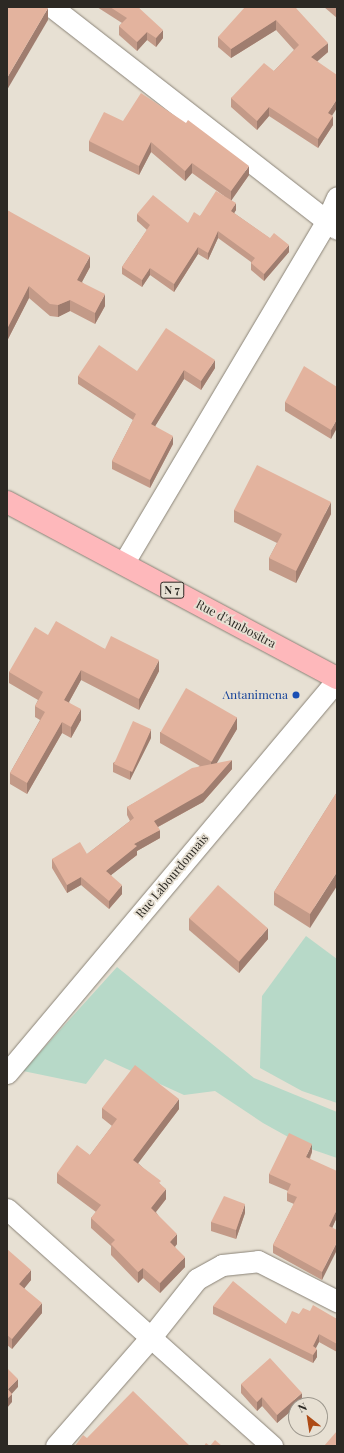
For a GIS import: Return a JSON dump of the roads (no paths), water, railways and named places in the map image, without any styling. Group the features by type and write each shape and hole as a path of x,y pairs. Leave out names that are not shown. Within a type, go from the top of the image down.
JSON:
{"main road":[{"name":"Rue d'Ambositra","path":"7,502 337,679"}],"street":[{"path":"52,7 332,226"},
{"path":"123,564 332,226 337,197"},
{"name":"Rue Labourdonnais","path":"7,1073 337,679"},
{"path":"7,1209 272,1446"},
{"path":"56,1446 151,1337 197,1279 222,1265 258,1261 337,1301"}],"place":[{"name":"Antanimena","path":"296,695"}]}
